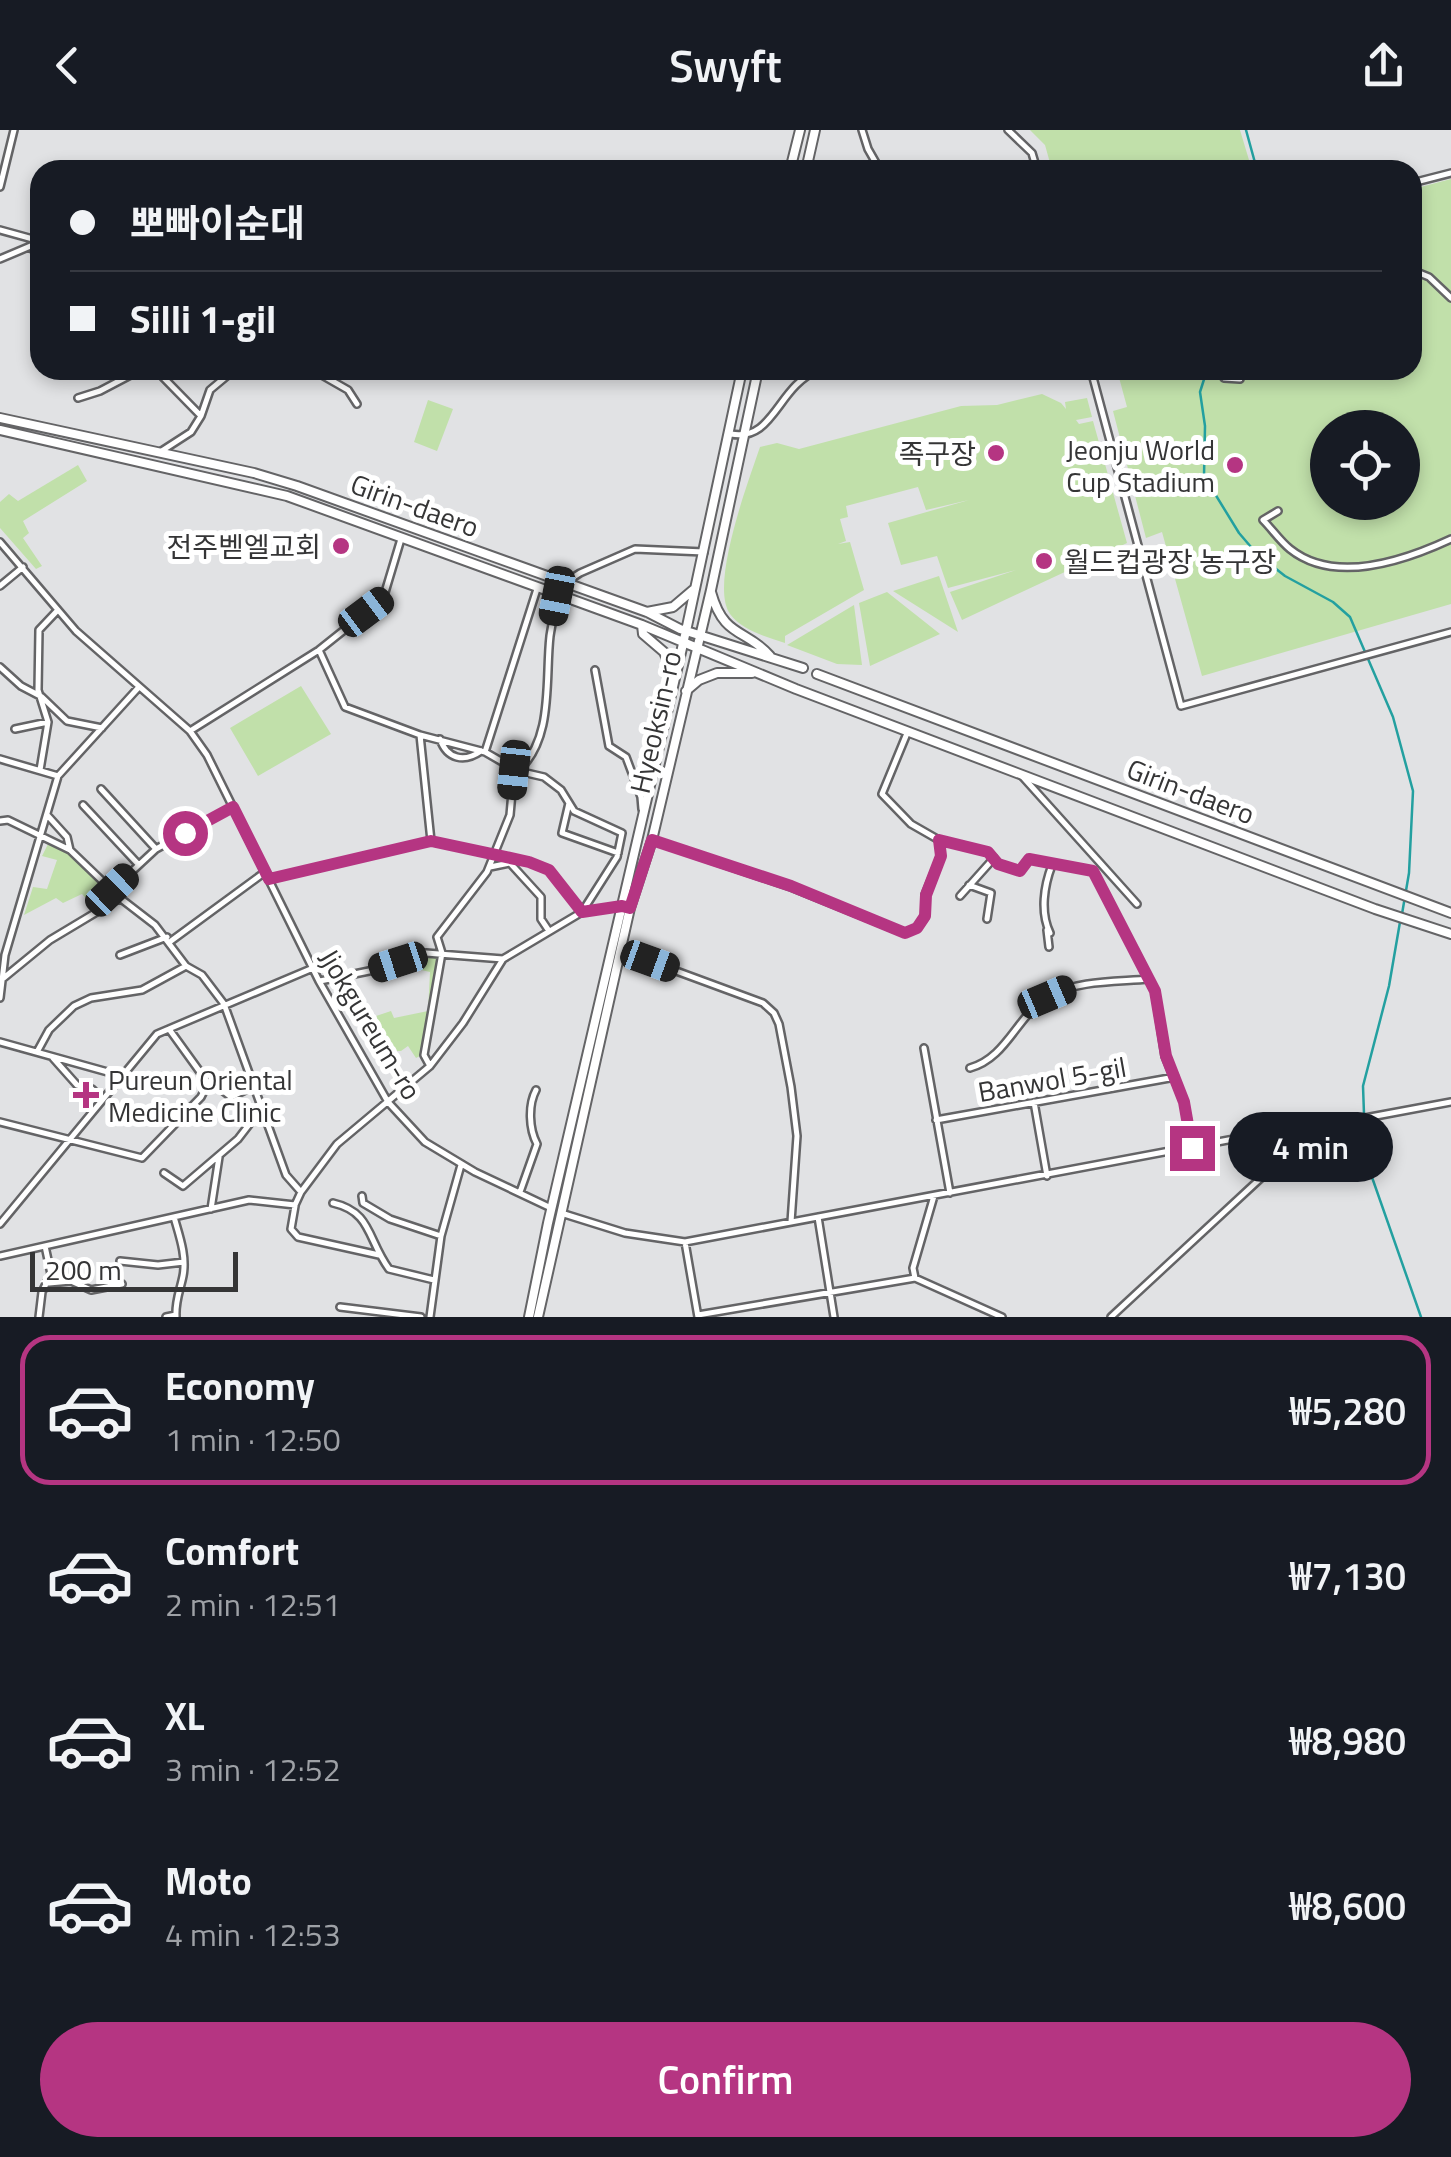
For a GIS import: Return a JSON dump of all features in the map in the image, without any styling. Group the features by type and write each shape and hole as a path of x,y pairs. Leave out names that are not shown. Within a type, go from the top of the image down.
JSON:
{"street":[{"path":"0,186 14,130"},
{"path":"792,160 800,130"},
{"path":"808,160 814,130"},
{"path":"862,130 874,160"},
{"path":"1008,130 1032,152 1034,160"},
{"path":"1422,180 1451,172"},
{"path":"0,230 30,239"},
{"path":"0,259 30,247"},
{"path":"1422,274 1451,298"},
{"path":"78,398 122,380"},
{"path":"166,380 201,416"},
{"path":"160,452 191,432 210,390 222,380"},
{"path":"331,380 348,390 357,404"},
{"name":"Hyeoksin-ro","path":"529,1317 617,949 644,810 740,380"},
{"name":"Hyeoksin-ro","path":"626,907 652,840 756,380"},
{"path":"730,434 743,436 762,428 801,380"},
{"path":"1094,380 1181,706 1451,632"},
{"name":"Girin-daero","path":"0,418 297,486 647,612 686,631 803,668"},
{"name":"Girin-daero","path":"0,430 249,485 402,538 642,625 1375,909 1451,934"},
{"path":"1278,511 1263,520 1290,549 1308,560 1334,566 1378,564 1423,552 1451,539"},
{"name":"Girin-daero","path":"190,732 319,650 383,599 402,538"},
{"name":"Jjokgureum-ro","path":"0,542 56,612 190,732 207,754 319,981 388,1102 425,1142 461,1165 557,1211 625,1233 685,1242 1292,1128"},
{"path":"564,583 580,572 635,550 704,552"},
{"path":"0,586 23,567"},
{"path":"647,612 672,608 696,587"},
{"path":"440,738 445,751 453,756 468,757 482,751 538,589"},
{"path":"711,590 727,626 770,656"},
{"path":"430,1066 424,1055 442,952 438,936 490,867 510,816 516,770 532,759 542,730 557,596"},
{"path":"40,770 48,722 38,690 39,630 56,612"},
{"path":"642,625 644,634 664,652 675,679"},
{"path":"319,650 345,706 420,735 482,751 516,770 544,777 561,790 574,811 618,829 623,838 618,855 582,912"},
{"path":"0,667 66,721 102,728"},
{"path":"595,670 609,746 626,757 644,810"},
{"path":"686,691 699,680 717,674 756,672"},
{"name":"Girin-daero","path":"817,674 1451,913"},
{"path":"0,998 5,955 58,776 139,686"},
{"path":"16,729 48,722"},
{"path":"908,730 882,794 911,824 939,840 988,852 998,864 1020,871 1029,859 1093,871 1100,865"},
{"path":"420,735 431,841"},
{"path":"0,759 58,776"},
{"path":"1021,774 1137,904"},
{"path":"102,789 156,849"},
{"path":"569,803 562,833 618,855"},
{"path":"83,806 138,864"},
{"path":"112,890 156,849 233,807"},
{"path":"48,815 67,836 70,850"},
{"path":"0,821 8,820 70,850 168,939 186,966 202,975 224,1004 286,1174 300,1192"},
{"path":"652,840 791,886 905,933 917,928 925,916 926,895 941,856 939,840"},
{"path":"120,956 168,939 267,876 431,841 549,870 582,912"},
{"path":"960,896 994,858"},
{"path":"490,867 510,862 541,897 541,918 550,931"},
{"path":"1049,947 1044,885 1052,865"},
{"path":"1093,871 1155,991 1166,1056 1184,1102 1192,1148"},
{"path":"968,885 991,893 987,918"},
{"path":"2,978 50,940 120,898"},
{"path":"379,1255 298,1237 290,1229 300,1192 337,1144 430,1066 502,959 582,912 626,907"},
{"path":"617,949 763,1003 774,1013 791,1087 797,1136 791,1222"},
{"path":"319,981 426,953 502,959"},
{"path":"36,1052 49,1030 74,1006 91,998 142,990 186,966"},
{"path":"0,1224 157,1034 313,968"},
{"path":"970,1068 985,1064 1047,997 1071,987 1149,979"},
{"path":"168,1029 208,1083"},
{"path":"0,1042 122,1076"},
{"path":"924,1048 950,1193"},
{"path":"51,1056 77,1084 102,1099"},
{"name":"Banwol 5-gil","path":"936,1120 1175,1077"},
{"path":"208,1083 211,1081 231,1097 254,1086"},
{"path":"0,1122 142,1158 201,1097 208,1083"},
{"path":"520,1192 538,1144 530,1131 536,1090"},
{"path":"1034,1102 1046,1176"},
{"path":"1262,1177 1346,1126 1384,1113 1451,1102"},
{"path":"164,1172 183,1186 238,1139 261,1109"},
{"path":"1268,1167 1286,1152 1292,1128 1322,1122 1346,1126"},
{"path":"1304,1127 1313,1140 1304,1153"},
{"path":"1258,1136 1280,1138 1293,1153 1304,1153"},
{"path":"1111,1317 1262,1177 1276,1148 1258,1136"},
{"path":"211,1209 220,1154"},
{"path":"430,1317 440,1236 461,1165"},
{"path":"362,1196 362,1203 390,1219 440,1236"},
{"path":"915,1278 914,1268 934,1196"},
{"path":"0,1256 249,1200 295,1205"},
{"path":"333,1204 360,1214 389,1269 434,1280"},
{"name":"Hyeoksin-ro","path":"538,1317 557,1211"},
{"path":"166,1317 176,1316 176,1298 184,1274 174,1217"},
{"path":"818,1218 834,1317"},
{"path":"685,1242 698,1316 915,1278 1002,1317"},
{"path":"38,1317 42,1292 50,1283 51,1274 45,1246"},
{"path":"120,1260 158,1265 184,1262"},
{"path":"50,1283 70,1281 91,1290 122,1284"},
{"path":"340,1307 420,1317"}],"green space":[{"path":"1030,130 1240,130 1249,160 1049,160 1045,145"},
{"name":"Jeonju World Cup Stadium","path":"1451,179 1451,604 1202,676 1162,532 1146,538 1113,411 1127,407 1120,380 1422,380 1422,187"},
{"path":"1042,394 1066,409 1065,402 1087,398 1092,417 1076,420 1079,424 1093,421 1127,543 962,620 950,592 1016,570 948,588 937,556 901,565 888,523 969,500 926,510 918,487 846,506 848,517 840,519 846,541 838,544 850,542 864,590 785,636 785,643 748,629 730,614 725,600 727,557 760,447 777,443 799,449 961,406 997,405"},
{"path":"428,400 453,409 437,451 414,442"},
{"path":"78,465 87,481 23,521 29,533 23,538 42,566 36,569 0,528 0,502 9,494 18,501"},
{"path":"939,576 958,632 893,591"},
{"path":"887,592 940,634 870,666 859,603"},
{"path":"854,605 862,665 837,664 787,645"},
{"path":"301,686 331,734 258,776 230,728"},
{"path":"49,842 69,851 113,893 93,906 82,894 63,903 56,898 24,915 33,887 47,889 57,860 42,856"},
{"path":"441,953 422,1055 416,1058 408,1046 391,1051 384,1044 376,1016 391,1011 394,1018 428,1011 430,972 417,969 417,957"}],"waterway":[{"path":"1246,130 1254,160"},
{"path":"1204,380 1200,392 1205,426 1204,476 1239,533 1257,554 1350,617 1393,717 1413,791 1409,873 1402,914"},
{"path":"1364,1114 1363,1086 1389,986 1400,922"},
{"path":"1365,1122 1367,1163 1421,1317"}],"place":[{"name":"족구장","path":"996,453"},
{"name":"Jeonju World Cup Stadium","path":"1235,465"},
{"name":"전주벧엘교회","path":"341,546"},
{"name":"월드컵광장 농구장","path":"1044,561"},
{"name":"Pureun Oriental Medicine Clinic","path":"86,1095"}],"route":[{"path":"185,833 233,807 269,879 431,841 479,850 549,870 582,912 630,908 652,840 791,886 905,933 923,922 926,895 941,856 939,840 988,852 998,864 1020,871 1029,859 1093,871 1155,991 1166,1056 1184,1102 1192,1148"}]}
